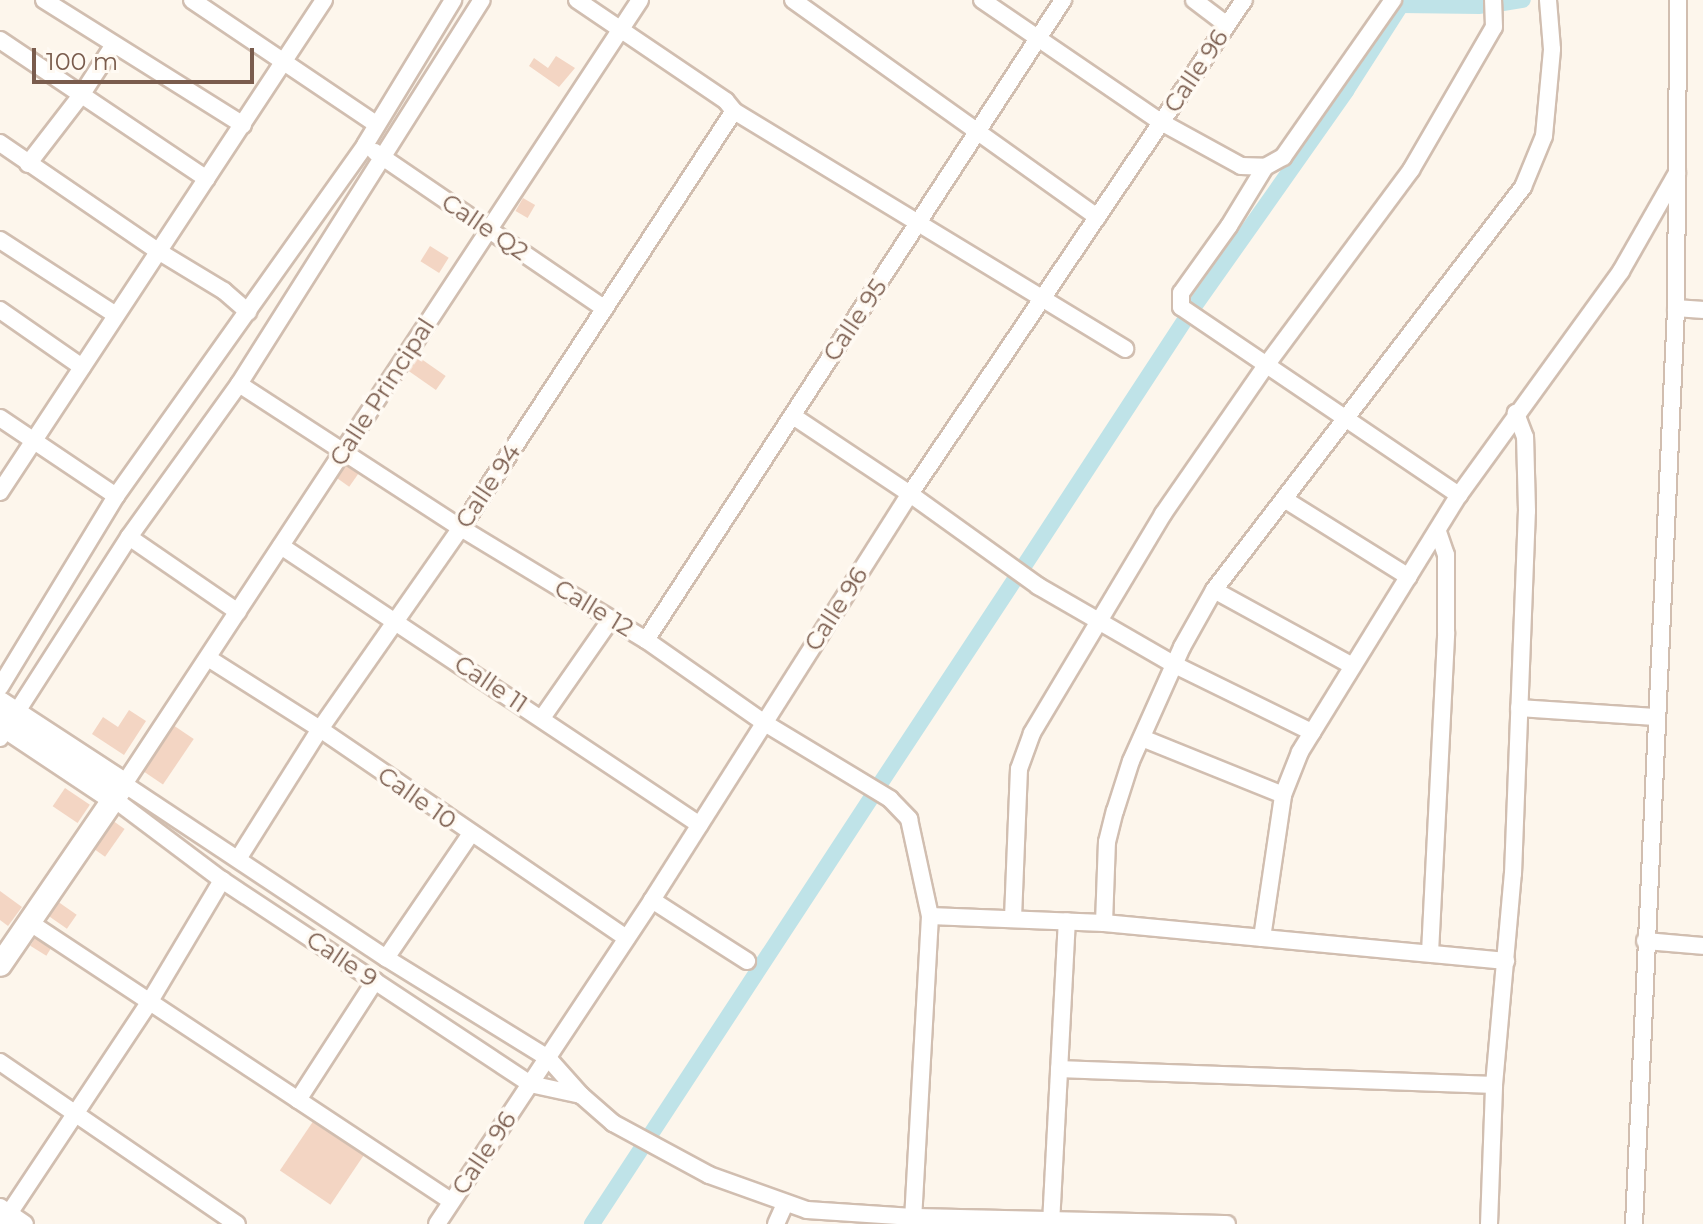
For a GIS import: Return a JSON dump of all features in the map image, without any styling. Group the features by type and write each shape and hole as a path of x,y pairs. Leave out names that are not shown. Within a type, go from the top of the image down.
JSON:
{"street":[{"path":"44,0 243,125"},
{"path":"192,0 377,125"},
{"path":"0,492 324,0"},
{"path":"0,687 116,496 365,145 453,0"},
{"path":"0,965 119,792 4,721 129,537 239,384 482,0"},
{"path":"577,0 726,101 734,111 920,222 1041,301 1125,349"},
{"name":"Calle Principal","path":"119,792 640,0"},
{"path":"793,0 1097,217"},
{"path":"982,0 1161,122 1241,166 1265,167"},
{"name":"Calle 95","path":"646,640 920,222 976,129 1063,0"},
{"path":"1194,0 1227,25"},
{"name":"Calle 96","path":"437,1224 652,900 910,494 1244,0"},
{"path":"1393,0 1283,157 1265,167 1180,299 1181,307 1459,495"},
{"path":"1013,918 1019,769 1032,733 1163,514 1267,364 1411,170 1494,27 1493,0"},
{"path":"1104,923 1107,842 1142,738 1214,590 1523,187 1544,136 1552,49 1548,0"},
{"path":"1634,1224 1676,308 1678,0"},
{"path":"0,40 207,179"},
{"path":"28,164 82,94 113,46"},
{"name":"Calle 94","path":"238,859 320,729 461,528 734,111"},
{"path":"0,143 158,251 224,291 248,312"},
{"name":"Calle Q2","path":"365,145 605,309"},
{"path":"1262,938 1283,795 1312,732 1459,495 1621,271 1678,173"},
{"path":"0,240 116,315"},
{"path":"1676,308 1703,310"},
{"path":"0,310 82,367"},
{"name":"Calle 12","path":"239,384 461,528 646,640 763,722 890,799 909,819 930,916 913,1221"},
{"path":"1489,1224 1494,1085 1506,961 1527,511 1525,437 1516,413"},
{"path":"793,416 910,494 1038,586 1175,665 1312,732"},
{"path":"0,418 116,496"},
{"path":"1284,499 1409,577"},
{"path":"1430,953 1446,632 1446,555 1438,532"},
{"path":"129,537 238,612"},
{"name":"Calle 11","path":"281,546 700,825"},
{"path":"1214,590 1351,665"},
{"path":"542,718 611,619"},
{"name":"Calle 10","path":"208,658 320,729 470,835 626,938"},
{"path":"1519,708 1655,717"},
{"path":"1142,738 1283,795"},
{"name":"Calle 9","path":"119,792 238,859 386,958 548,1058 581,1095 613,1123 672,1156 785,1204 807,1210 913,1221 1227,1224"},
{"name":"Calle 9","path":"119,792 222,880 530,1084 581,1095"},
{"path":"386,958 470,835"},
{"path":"25,1224 4,1215 150,1001 222,880"},
{"path":"652,900 747,961"},
{"path":"930,916 1104,923 1506,961"},
{"path":"1051,1221 1067,921"},
{"path":"29,922 451,1201"},
{"path":"1645,941 1703,946"},
{"path":"298,1100 375,981"},
{"path":"0,1062 237,1224"},
{"path":"1059,1069 1494,1085"},
{"path":"776,1224 785,1204"}],"building":[{"path":"556,56 575,68 559,87 529,66 534,58 548,68"},
{"path":"523,198 535,205 528,218 516,211"},
{"path":"430,246 449,258 439,273 420,261"},
{"path":"417,356 446,376 436,390 407,370"},
{"path":"347,462 360,471 349,487 336,478"},
{"path":"129,710 146,721 124,755 92,734 103,717 118,727"},
{"path":"173,725 194,739 163,785 142,771"},
{"path":"65,788 90,805 78,823 53,806"},
{"path":"109,818 125,829 105,857 89,846"},
{"path":"0,891 22,907 8,926 0,920"},
{"path":"57,901 77,915 67,929 47,915"},
{"path":"35,938 51,948 46,956 30,946"},
{"path":"314,1120 365,1154 330,1205 280,1171"}],"waterway":[{"path":"1503,3 1523,0"},
{"path":"1196,304 1346,91 1401,5 1480,6"},
{"path":"1022,569 1186,318"},
{"path":"878,787 1018,575"},
{"path":"592,1224 873,795"}]}
